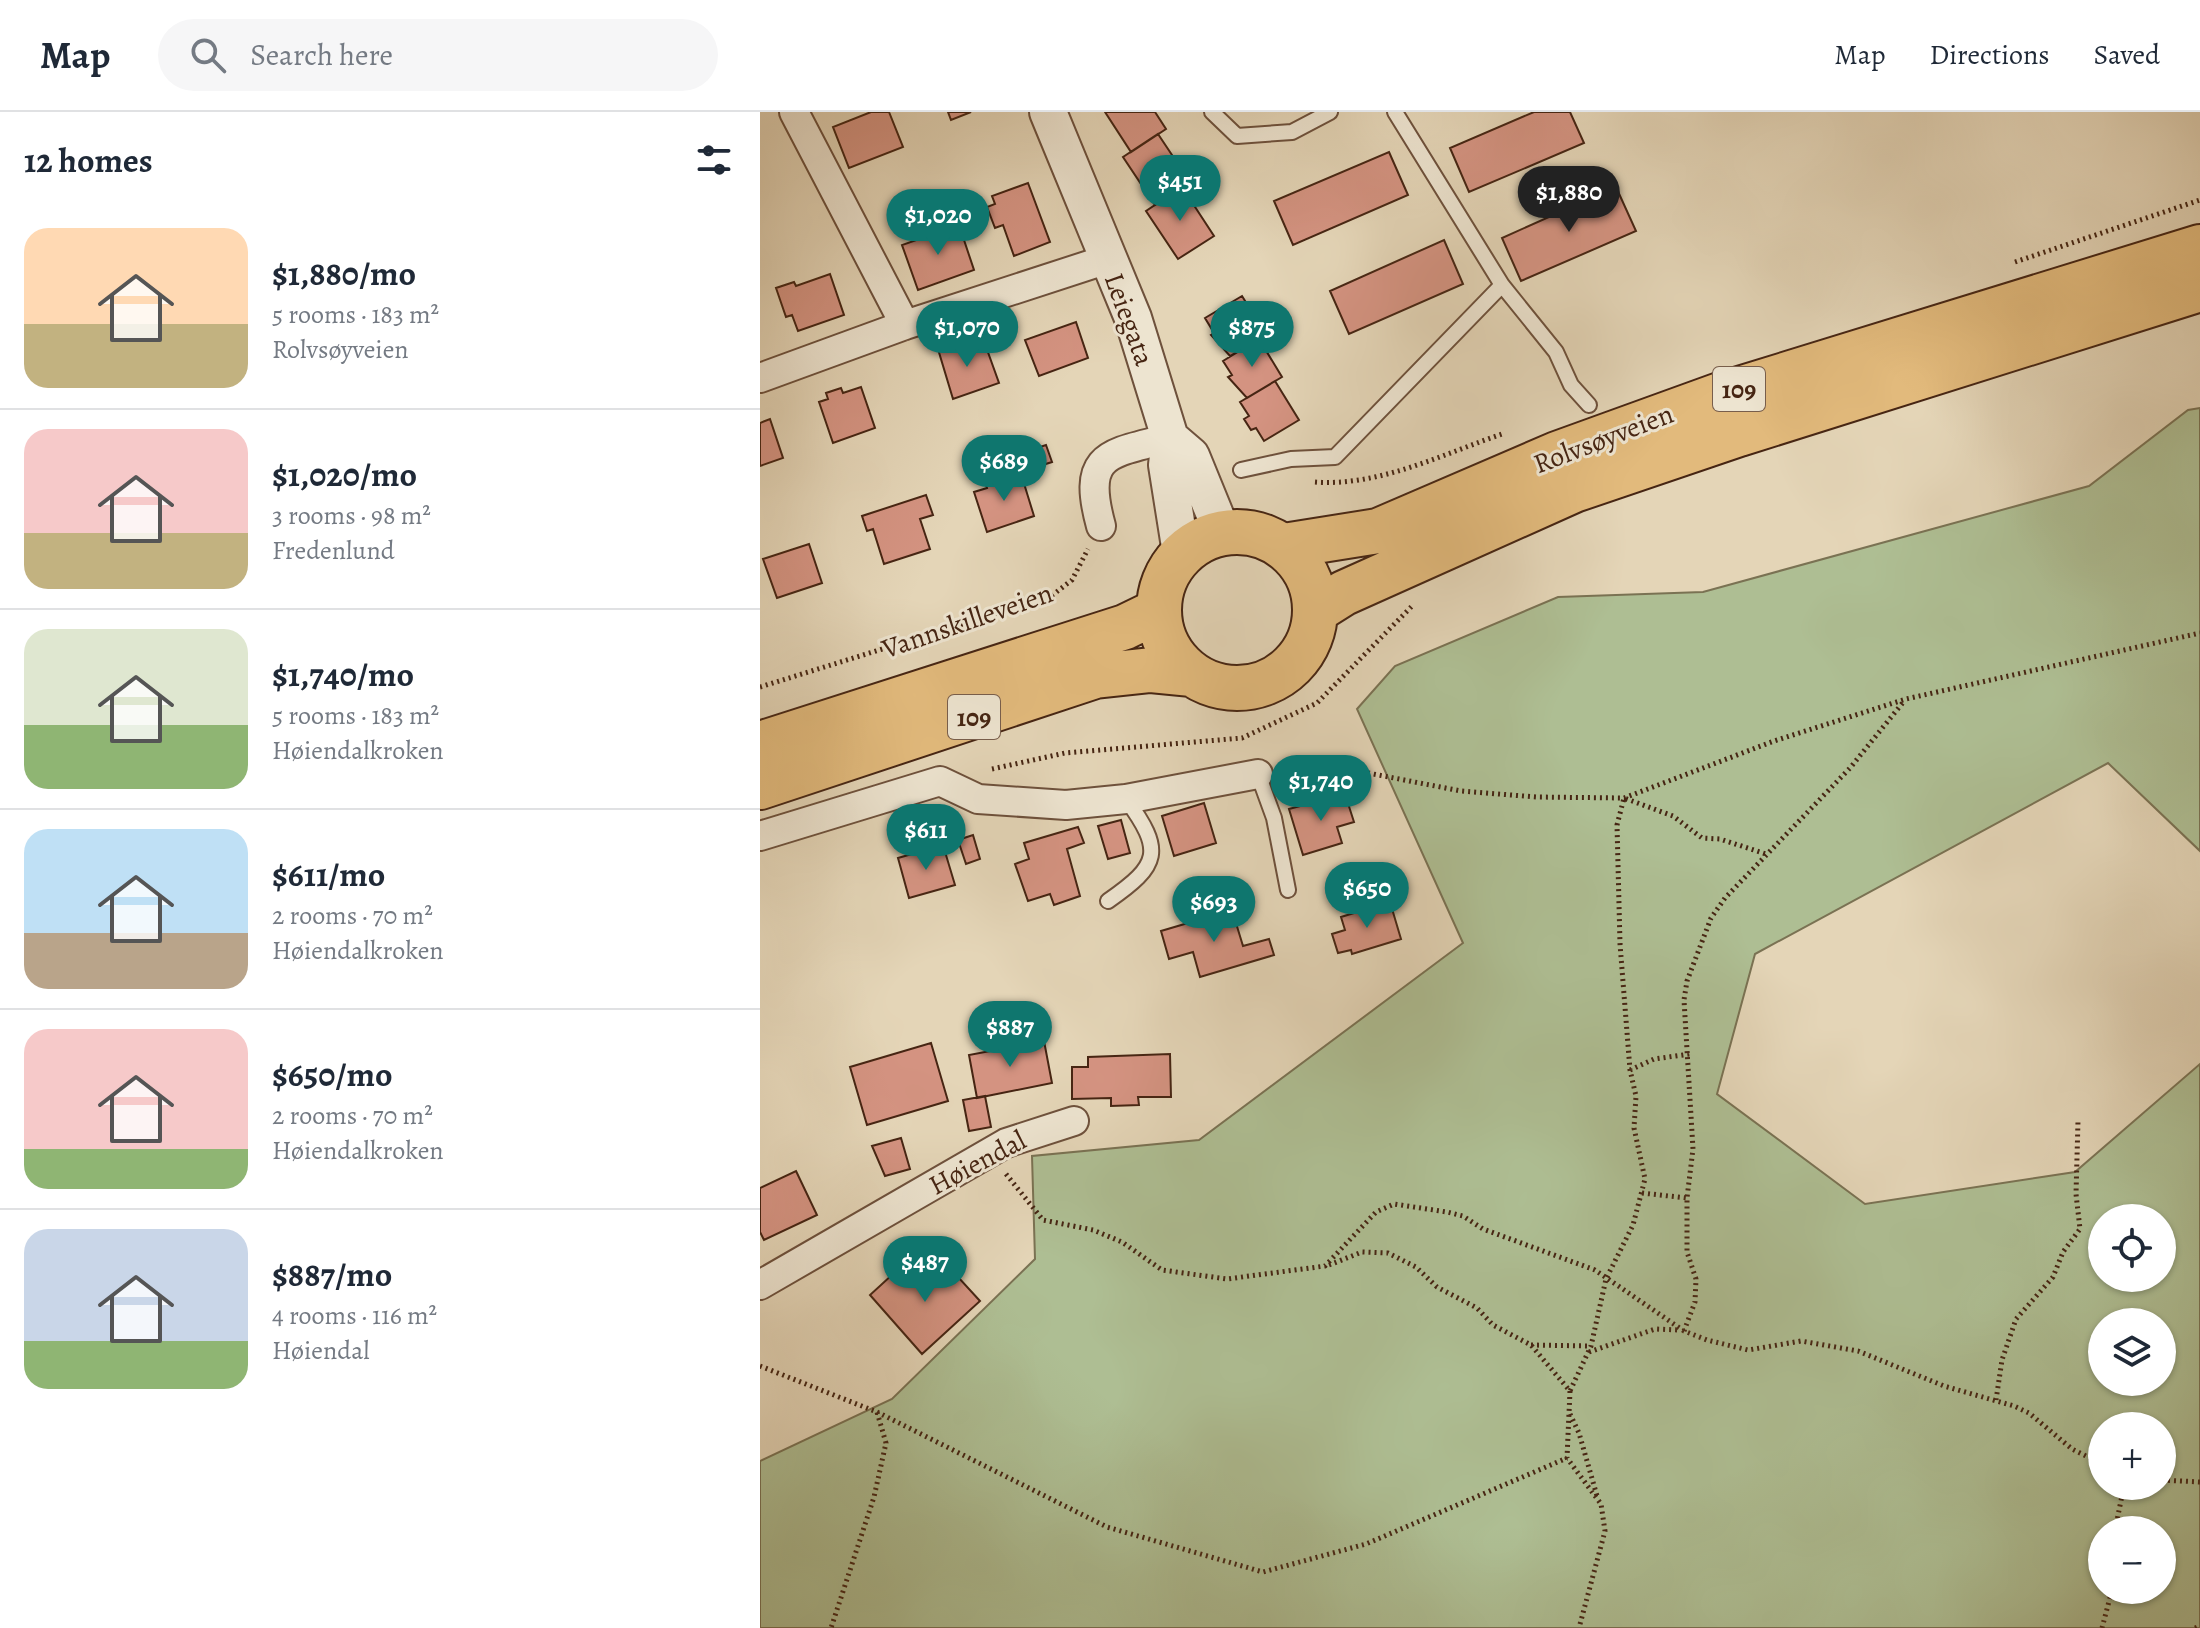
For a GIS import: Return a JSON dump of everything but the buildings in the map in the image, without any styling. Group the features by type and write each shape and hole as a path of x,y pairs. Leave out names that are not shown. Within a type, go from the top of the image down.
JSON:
{"main road":[{"name":"Rolvsøyveien","path":"1284,546 1378,531 1557,454 1720,395 2200,247"},
{"name":"Rolvsøyveien","path":"1317,610 1344,593 1574,490 1739,434 2200,289"},
{"name":"109","path":"1222,532 1254,532 1284,546"},
{"path":"1192,674 1174,657 1162,635 1158,611 1164,580 1181,553 1200,540 1222,532"},
{"path":"1284,546 1308,574 1317,610"},
{"name":"109","path":"760,787 1095,676 1151,670 1192,674 1217,686 1246,688 1274,680 1296,662 1312,638 1317,610"},
{"name":"109","path":"760,744 1125,627 1158,611"}],"street":[{"name":"Leiegata","path":"1048,112 1133,318 1170,438 1167,465 1181,553"},
{"path":"798,120 905,325"},
{"path":"760,378 905,325 1108,259"},
{"name":"Leiegata","path":"1170,438 1191,456 1222,532"},
{"path":"1101,526 1093,480 1099,465 1111,454 1170,438"},
{"path":"760,836 940,781 978,799 1066,805 1126,799 1258,774"},
{"name":"Høiendal","path":"760,1285 1006,1143 1074,1121"}],"lane":[{"path":"1212,112 1237,136 1292,132 1330,112"},
{"path":"1395,112 1502,285 1556,352 1571,385 1589,405"},
{"path":"1241,470 1291,459 1335,457 1502,285"},
{"path":"1258,774 1274,818 1288,890"},
{"path":"1108,901 1143,877 1151,851 1146,827 1126,799"}],"path":[{"name":"Vannskilleveien","path":"760,687 1050,597 1072,580 1101,526"},
{"path":"940,781 1065,753 1242,738 1317,703 1418,601"},
{"path":"1624,798 1774,741 1906,699 2200,633"},
{"path":"1684,1331 1695,1302 1696,1279 1687,1252 1687,1198 1693,1149 1690,1054 1684,1020 1687,981 1711,918 1766,854 1850,768 1906,699"},
{"path":"1258,774 1363,772 1461,791 1536,797 1624,798 1673,816 1702,838 1720,839 1766,854"},
{"path":"1598,1498 1581,1482 1567,1458 1570,1391 1589,1353 1606,1279 1633,1225 1645,1179 1634,1128 1636,1096 1630,1070 1617,869 1617,825 1624,798"},
{"path":"1630,1070 1654,1059 1690,1054"},
{"path":"1996,1400 2002,1360 2016,1319 2053,1277 2063,1252 2080,1229 2076,1194 2078,1121"},
{"path":"983,1156 998,1166 1019,1188 1043,1220 1093,1230 1122,1242 1162,1270 1227,1279 1325,1266 1362,1252 1388,1253 1416,1267 1437,1287 1477,1308 1493,1325 1531,1345 1570,1391"},
{"path":"1642,1193 1687,1198"},
{"path":"1325,1266 1376,1212 1394,1204 1463,1216 1483,1229 1534,1245 1595,1270 1637,1295 1684,1331"},
{"path":"1589,1353 1655,1329 1684,1331 1748,1350 1801,1341 1858,1351 1932,1381 2029,1413 2072,1449 2088,1457"},
{"path":"1531,1345 1591,1346"},
{"path":"760,1366 877,1412 1107,1527 1263,1572 1366,1544 1567,1458"},
{"path":"831,1628 874,1497 886,1443 877,1412"},
{"path":"1570,1413 1579,1433 1605,1531 1579,1628"},
{"path":"2176,1481 2200,1482"},
{"path":"2102,1628 2108,1604"}],"green space":[{"path":"2200,408 2200,851 2108,763 1755,954 1717,1094 1865,1204 2075,1172 2200,1064 2200,1628 760,1628 760,1461 892,1399 1035,1259 1032,1156 1199,1140 1463,943 1357,709 1395,666 1558,597 1703,592 2089,486 2188,410"}]}
